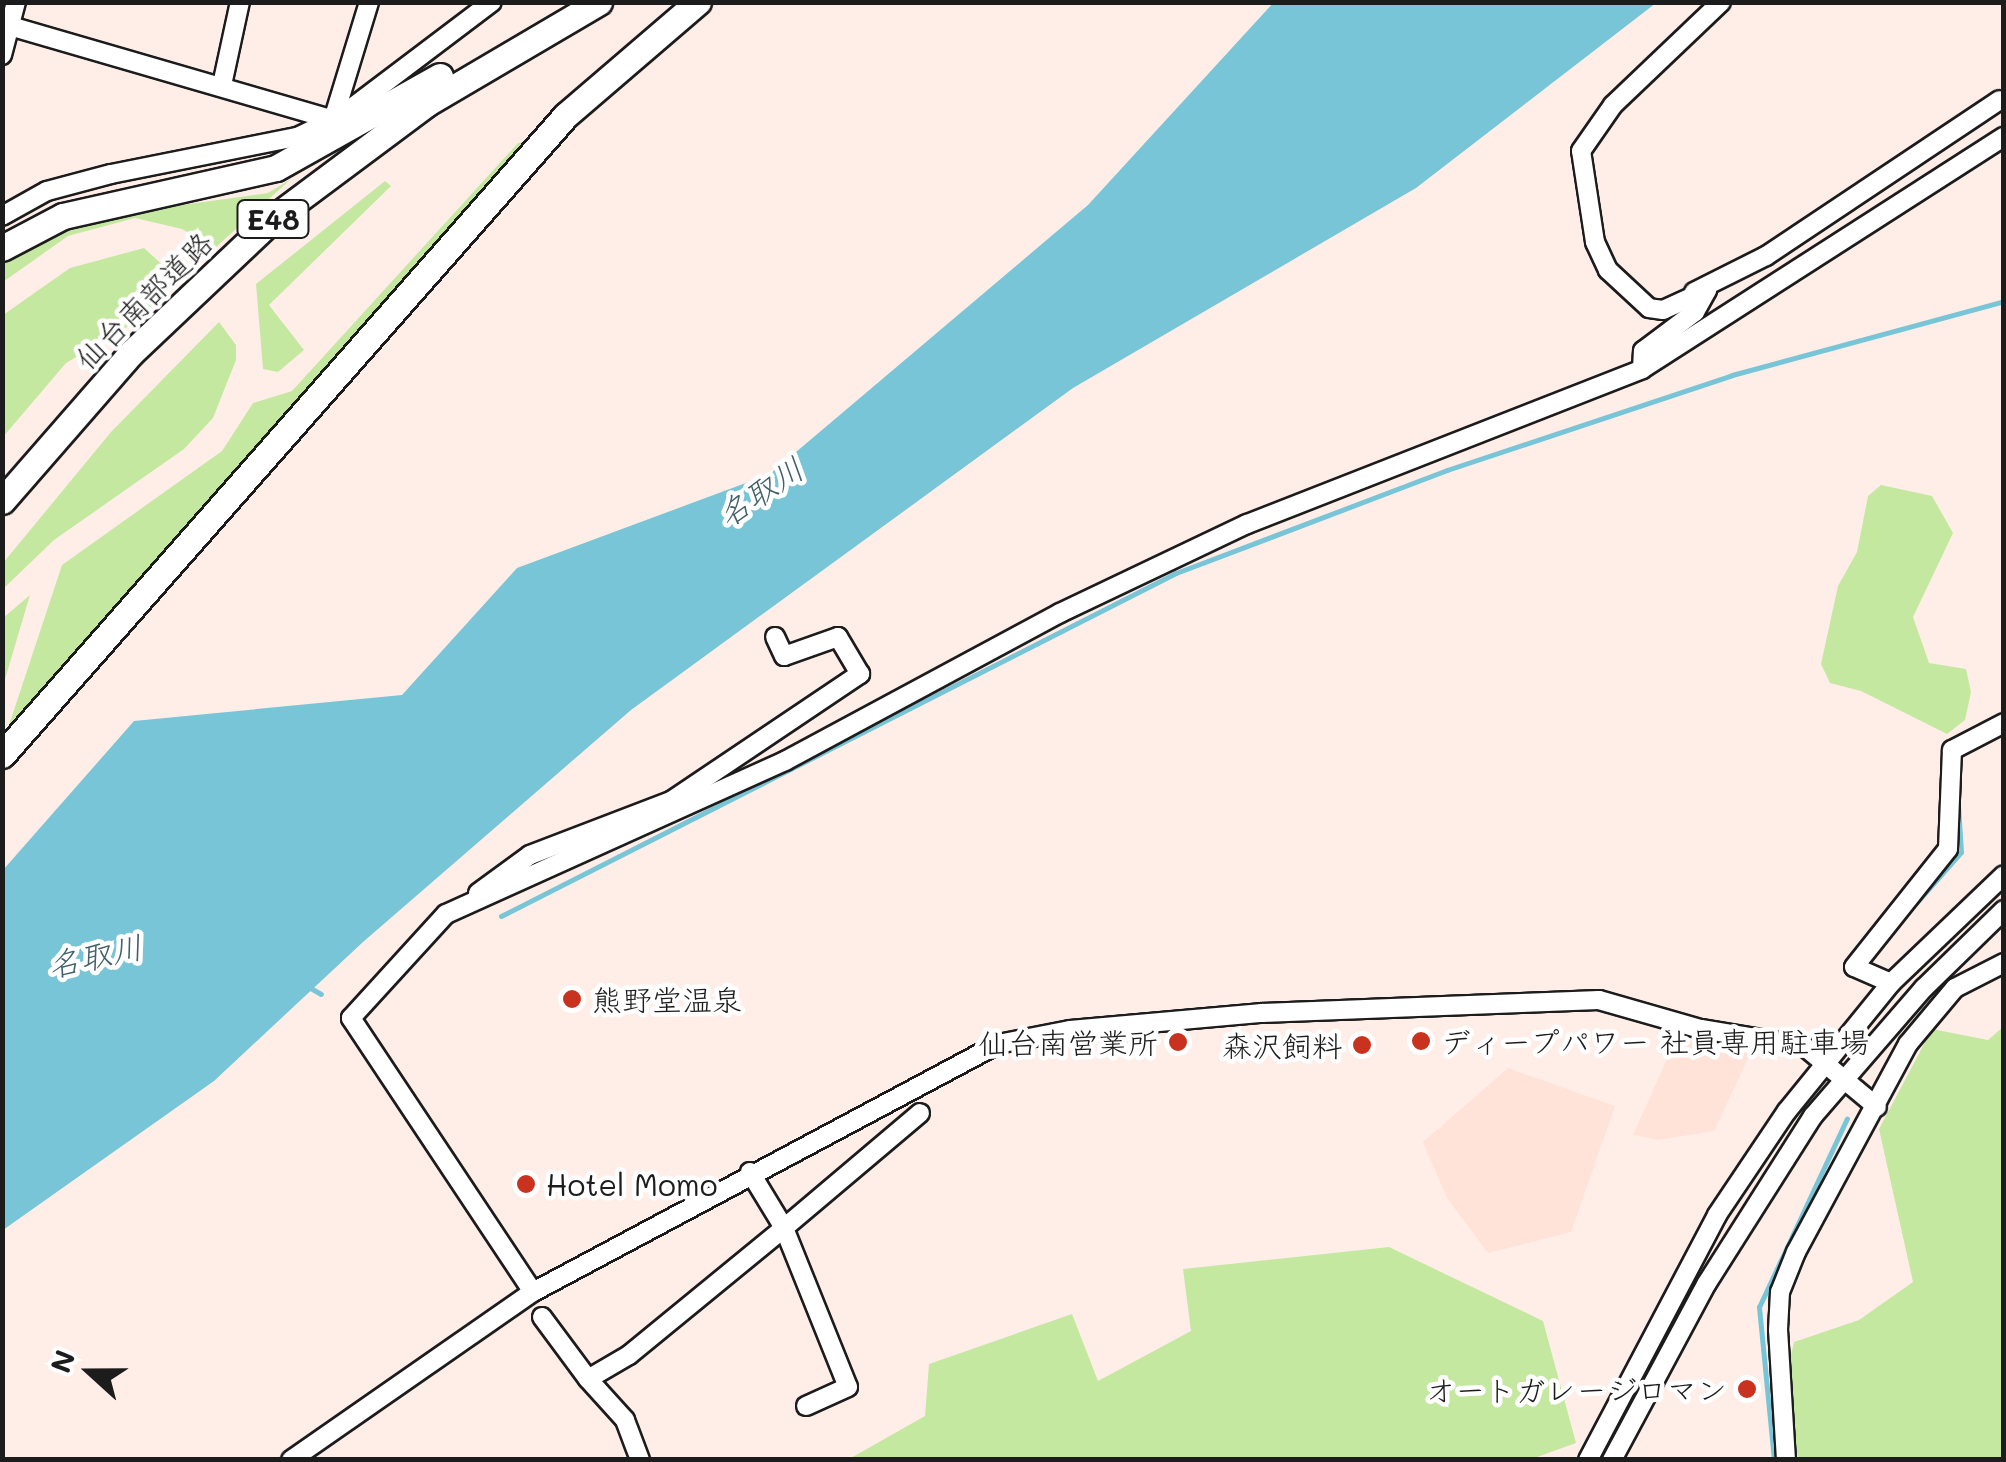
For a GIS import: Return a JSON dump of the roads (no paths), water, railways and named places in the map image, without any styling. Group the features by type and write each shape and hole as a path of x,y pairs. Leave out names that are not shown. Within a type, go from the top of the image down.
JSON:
{"highway":[{"path":"2,248 64,216 276,168 567,2"},
{"name":"仙台南部道路","path":"2,502 131,352 276,216 426,104 599,2"},
{"path":"2,755 566,115 698,2"}],"street":[{"path":"2,55 16,2"},
{"path":"222,85 240,2"},
{"path":"333,120 369,2"},
{"path":"2,216 47,191 243,151 333,120 492,2"},
{"path":"1721,2 1612,105 1581,151 1595,242 1608,270 1649,308 1664,310 1766,256 2000,100"},
{"path":"10,26 333,120"},
{"path":"453,911 785,762 1060,613 1247,524 1642,369 2004,137"},
{"path":"1642,369 1644,351 1695,312 1707,290 1689,295"},
{"path":"533,1292 351,1018 453,911 530,855 671,801 860,674 838,637 784,656 775,637"},
{"path":"1891,984 1854,967 1948,849 1952,750 2004,723"},
{"path":"1588,1460 1717,1216 1824,1061 1891,984 2004,875"},
{"path":"1612,1460 1765,1185 1844,1078 1938,972 2004,910"},
{"path":"1786,1460 1780,1292 1821,1202 1877,1107 1908,1044 1955,988 2004,963"},
{"path":"1938,972 1955,988"},
{"path":"290,1460 533,1292 750,1172 981,1051 1070,1030 1424,1002 1599,1000 1701,1029 1804,1046 1877,1107"},
{"path":"588,1379 629,1355 920,1113"},
{"path":"750,1172 784,1228 848,1387 806,1406"},
{"path":"542,1317 588,1379 625,1420 640,1460"}],"water":[{"name":"名取川","path":"1274,2 1656,3 1416,188 1073,388 631,710 363,942 214,1081 3,1230 3,870 134,721 402,695 517,568 770,474 1088,205"}],"waterway":[{"path":"501,916 1176,573 1447,470 1732,375 2004,301"},
{"path":"1916,903 1961,852 1958,806"},
{"path":"307,986 321,994"},
{"path":"1774,1460 1759,1307 1847,1118"}],"place":[{"name":"熊野堂温泉","path":"572,999"},
{"name":"ディープパワー 社員専用駐車場","path":"1421,1041"},
{"name":"仙台南営業所","path":"1178,1042"},
{"name":"森沢飼料","path":"1362,1045"},
{"name":"Hotel Momo","path":"526,1184"},
{"name":"オートガレージロマン","path":"1747,1389"}]}
